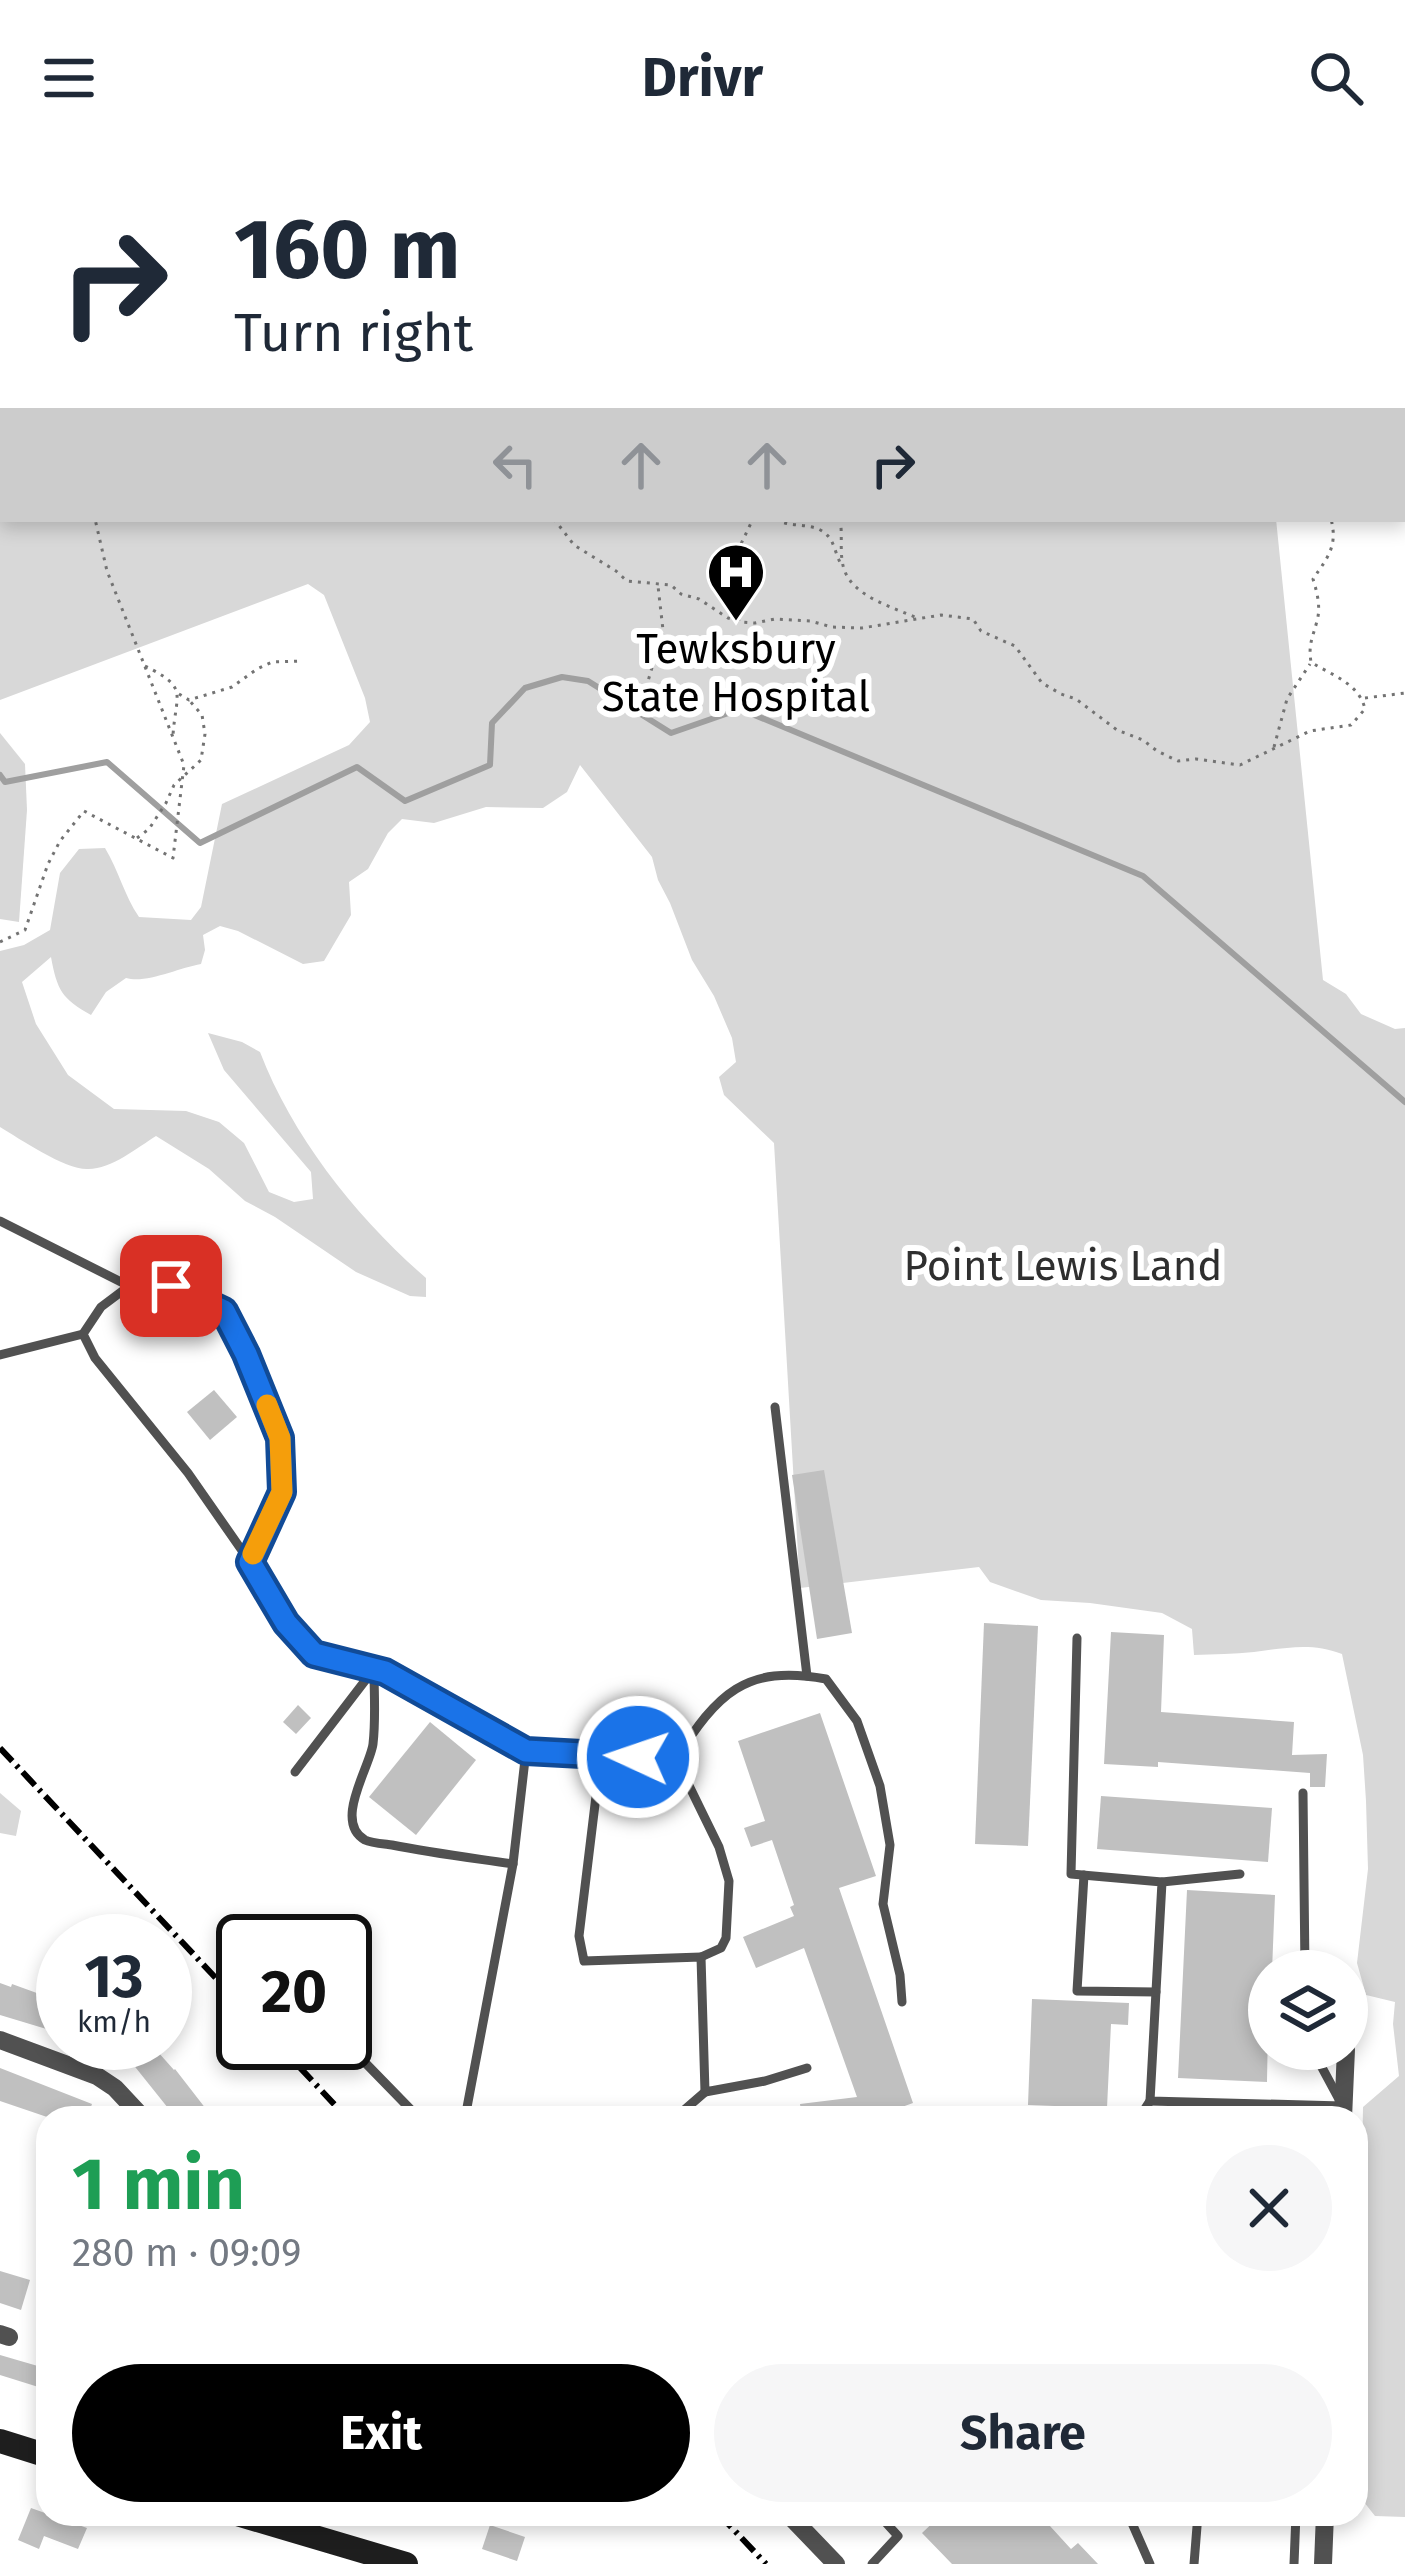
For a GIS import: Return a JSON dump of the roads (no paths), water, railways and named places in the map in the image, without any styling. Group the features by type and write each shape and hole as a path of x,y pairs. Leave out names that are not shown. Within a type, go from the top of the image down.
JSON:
{"main road":[{"path":"0,2441 36,2452"},
{"path":"278,2526 406,2564"}],"street":[{"path":"0,2040 97,2076 131,2106"},
{"path":"1343,2106 1345,2070"},
{"path":"800,2526 836,2564"},
{"path":"1323,2564 1325,2526"}],"lane":[{"path":"0,1221 129,1286 171,1286 224,1311 280,1438 282,1492 250,1562"},
{"path":"0,1355 83,1334 101,1307 129,1286"},
{"path":"83,1334 95,1358 188,1473 286,1623 314,1654 385,1672 526,1751 676,1759"},
{"path":"775,1407 807,1676"},
{"path":"1077,1638 1071,1874 1162,1882 1240,1874"},
{"path":"295,1772 374,1669"},
{"path":"374,1669 374,1739 367,1768 356,1786 352,1814 356,1830 364,1839 513,1864"},
{"path":"676,1759 702,1718 741,1683 791,1673 826,1679 857,1721 880,1786 890,1845 883,1904 902,2002"},
{"path":"467,2106 513,1864 526,1751"},
{"path":"601,1755 579,1936 584,1961 701,1957 721,1948 726,1938 729,1881 719,1847 676,1759"},
{"path":"1303,1793 1304,1950"},
{"path":"1084,1875 1076,1991 1156,1992"},
{"path":"1146,2106 1162,1882"},
{"path":"701,1957 705,2092"},
{"path":"689,2106 705,2092 807,2068"},
{"path":"372,2070 407,2106"},
{"path":"1322,2070 1340,2106"},
{"path":"1150,2101 1238,2106"},
{"path":"872,2564 898,2536 889,2526"},
{"path":"1133,2526 1150,2564"},
{"path":"1194,2564 1197,2526"},
{"path":"1294,2564 1296,2526"}],"waterway":[{"path":"0,775 5,782 107,762 200,843 357,767 405,801 490,765 492,723 525,688 562,677 588,681 671,733 740,709 1143,876 1405,1102"}],"railway":[{"path":"0,1748 216,1978"},
{"path":"302,2070 336,2106"},
{"path":"730,2526 766,2564"}],"place":[{"name":"Tewksbury State Hospital","path":"736,623"}],"park label":[{"name":"Point Lewis Land","path":"1063,1266"}]}
